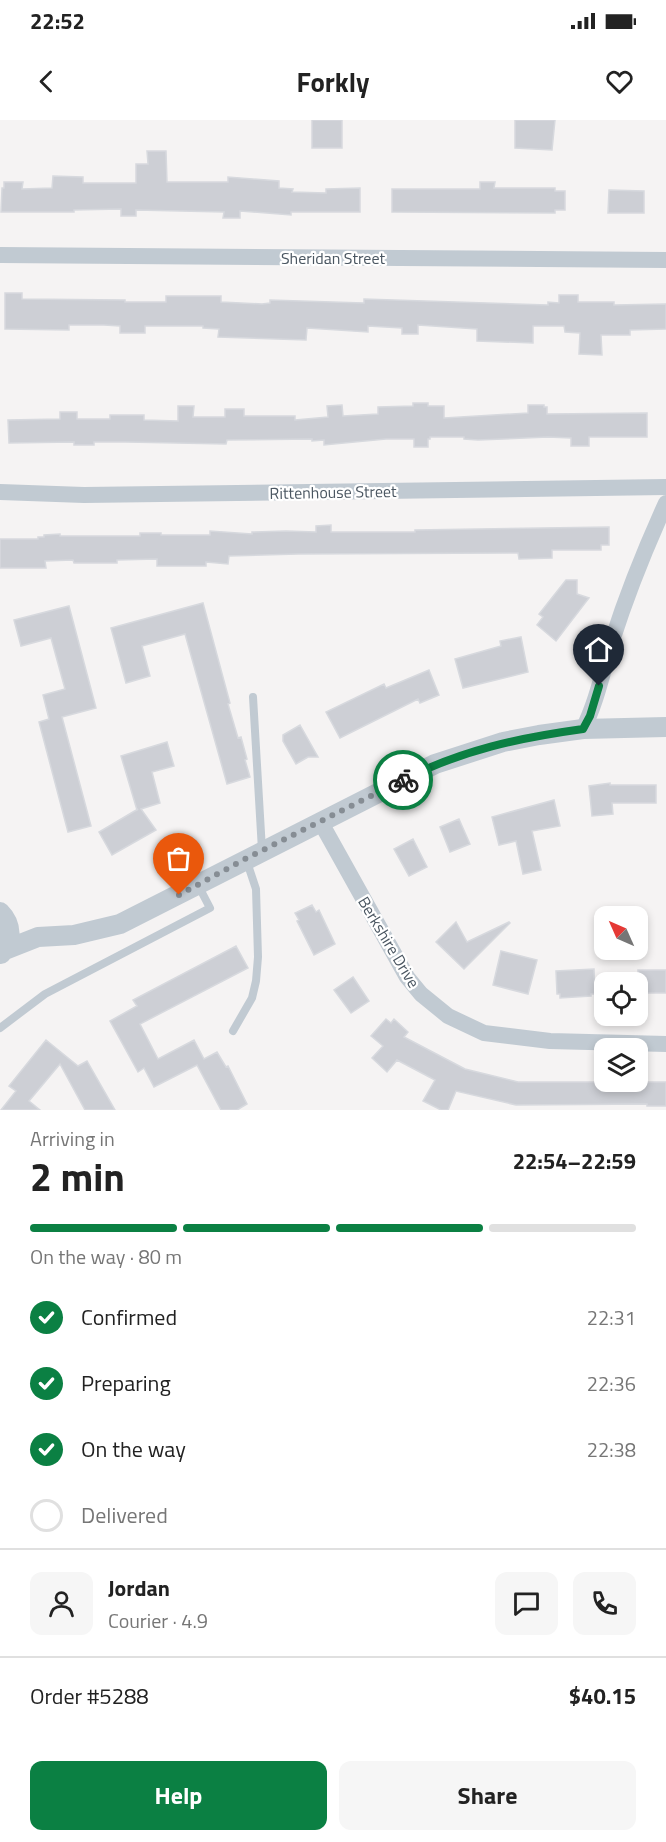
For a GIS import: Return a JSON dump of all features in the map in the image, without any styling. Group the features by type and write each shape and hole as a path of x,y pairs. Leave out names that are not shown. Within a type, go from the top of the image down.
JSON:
{"street":[{"name":"Sheridan Street","path":"0,255 666,260"},
{"name":"Rittenhouse Street","path":"0,492 84,495 666,487"},
{"path":"583,729 590,716 613,639 652,533 666,503"},
{"path":"2,953 38,937 74,935 120,924 435,764 503,742 583,729 666,727"},
{"name":"Berkshire Drive","path":"320,821 406,977 448,1016 484,1034 510,1038 666,1044"},
{"path":"4,916 20,931 38,937"},
{"path":"2,953 10,937 4,916"}],"lane":[{"path":"233,1031 252,998 258,957 252,697"},
{"path":"0,1028 45,994 210,908 198,884"}],"building":[{"path":"312,120 342,120 342,148 312,148"},
{"path":"515,120 555,120 552,150 515,148"},
{"path":"147,151 166,151 167,182 228,182 228,177 279,181 279,188 293,189 292,192 326,193 326,189 360,188 360,212 291,212 291,215 240,211 240,218 223,218 224,212 136,210 136,216 121,216 121,209 74,210 74,212 1,212 4,182 23,182 22,189 52,188 53,176 83,177 83,183 136,183 136,164 148,164"},
{"path":"480,182 495,182 494,188 555,188 555,191 565,191 565,210 555,210 555,213 392,212 392,189 480,189"},
{"path":"609,190 644,191 644,213 608,213"},
{"path":"5,293 22,293 22,299 125,300 125,302 166,302 166,296 221,296 221,302 262,304 270,303 270,300 364,303 364,299 548,305 548,302 559,303 559,295 578,295 578,302 614,302 614,305 666,304 666,329 630,330 630,335 601,335 602,355 579,354 580,333 565,332 564,326 533,326 533,343 477,341 477,329 418,325 418,334 402,334 402,328 368,326 368,332 307,328 306,340 218,337 219,329 203,328 203,326 145,326 145,333 120,333 120,326 104,325 69,325 69,330 5,329"},
{"path":"413,403 444,406 444,418 528,413 528,405 544,405 547,407 547,414 647,413 647,437 589,437 589,446 571,446 571,438 548,437 478,440 464,439 464,437 430,437 428,447 414,447 414,439 386,439 324,445 324,440 312,441 312,439 227,440 226,444 9,443 8,420 60,419 60,412 77,412 77,419 110,419 110,415 144,415 144,420 178,421 178,406 194,406 193,417 225,417 225,409 244,409 244,416 295,416 295,420 328,417 327,406 342,405 343,416 378,414 378,407 413,406"},
{"path":"331,525 331,532 609,527 609,545 601,545 601,550 552,550 552,558 519,559 518,553 298,554 229,556 228,564 206,562 206,566 157,566 157,559 117,560 117,563 45,561 46,568 0,568 0,539 38,539 44,535 60,534 60,536 140,536 140,533 210,535 210,531 252,534 252,532 316,532 316,526"},
{"path":"566,580 577,580 577,594 589,598 556,641 537,625 543,617 539,614"},
{"path":"203,603 230,703 228,704 238,738 241,737 250,777 227,784 185,634 142,646 150,676 126,683 111,628"},
{"path":"69,606 96,708 62,717 91,826 68,832 39,722 49,719 43,695 65,689 51,638 21,646 14,620"},
{"path":"521,637 528,672 463,688 455,659 501,646 500,641"},
{"path":"429,670 439,695 420,703 418,699 340,738 326,712 384,684 386,688"},
{"path":"300,725 318,757 308,757 296,764 283,741 283,735"},
{"path":"167,742 174,766 152,772 160,803 141,809 156,830 112,855 99,832 137,810 121,756"},
{"path":"610,783 610,785 656,785 656,803 612,803 613,814 592,816 589,786"},
{"path":"554,800 560,826 532,831 541,870 523,874 516,841 499,845 492,817"},
{"path":"459,819 470,844 450,852 440,827"},
{"path":"413,839 427,867 409,876 394,849"},
{"path":"312,905 316,912 319,910 335,944 314,955 295,913"},
{"path":"456,922 467,942 510,923 464,969 436,942"},
{"path":"236,946 248,968 140,1024 158,1059 194,1040 204,1059 217,1052 226,1067 228,1066 247,1104 237,1110 221,1110 197,1065 154,1087 144,1068 138,1072 110,1021 137,1006 133,1000"},
{"path":"501,951 537,960 528,994 493,985"},
{"path":"594,969 594,994 560,998 560,994 557,994 556,971"},
{"path":"638,970 666,970 666,993 648,993 648,972 638,972"},
{"path":"353,977 369,1001 351,1013 334,990"},
{"path":"386,1019 391,1023 394,1019 408,1032 404,1037 465,1069 518,1082 594,1082 594,1092 648,1092 648,1082 666,1082 666,1106 647,1106 647,1104 516,1105 456,1091 448,1110 441,1110 423,1101 435,1080 397,1060 387,1072 372,1058 383,1046 371,1036"},
{"path":"46,1040 78,1066 87,1061 115,1110 85,1110 60,1064 29,1101 40,1110 1,1110 16,1091 9,1086"}],"way so far":[{"path":"179,895 245,859 403,780"}],"route":[{"path":"403,780 435,764 503,742 583,729 590,716 599,686"}]}
